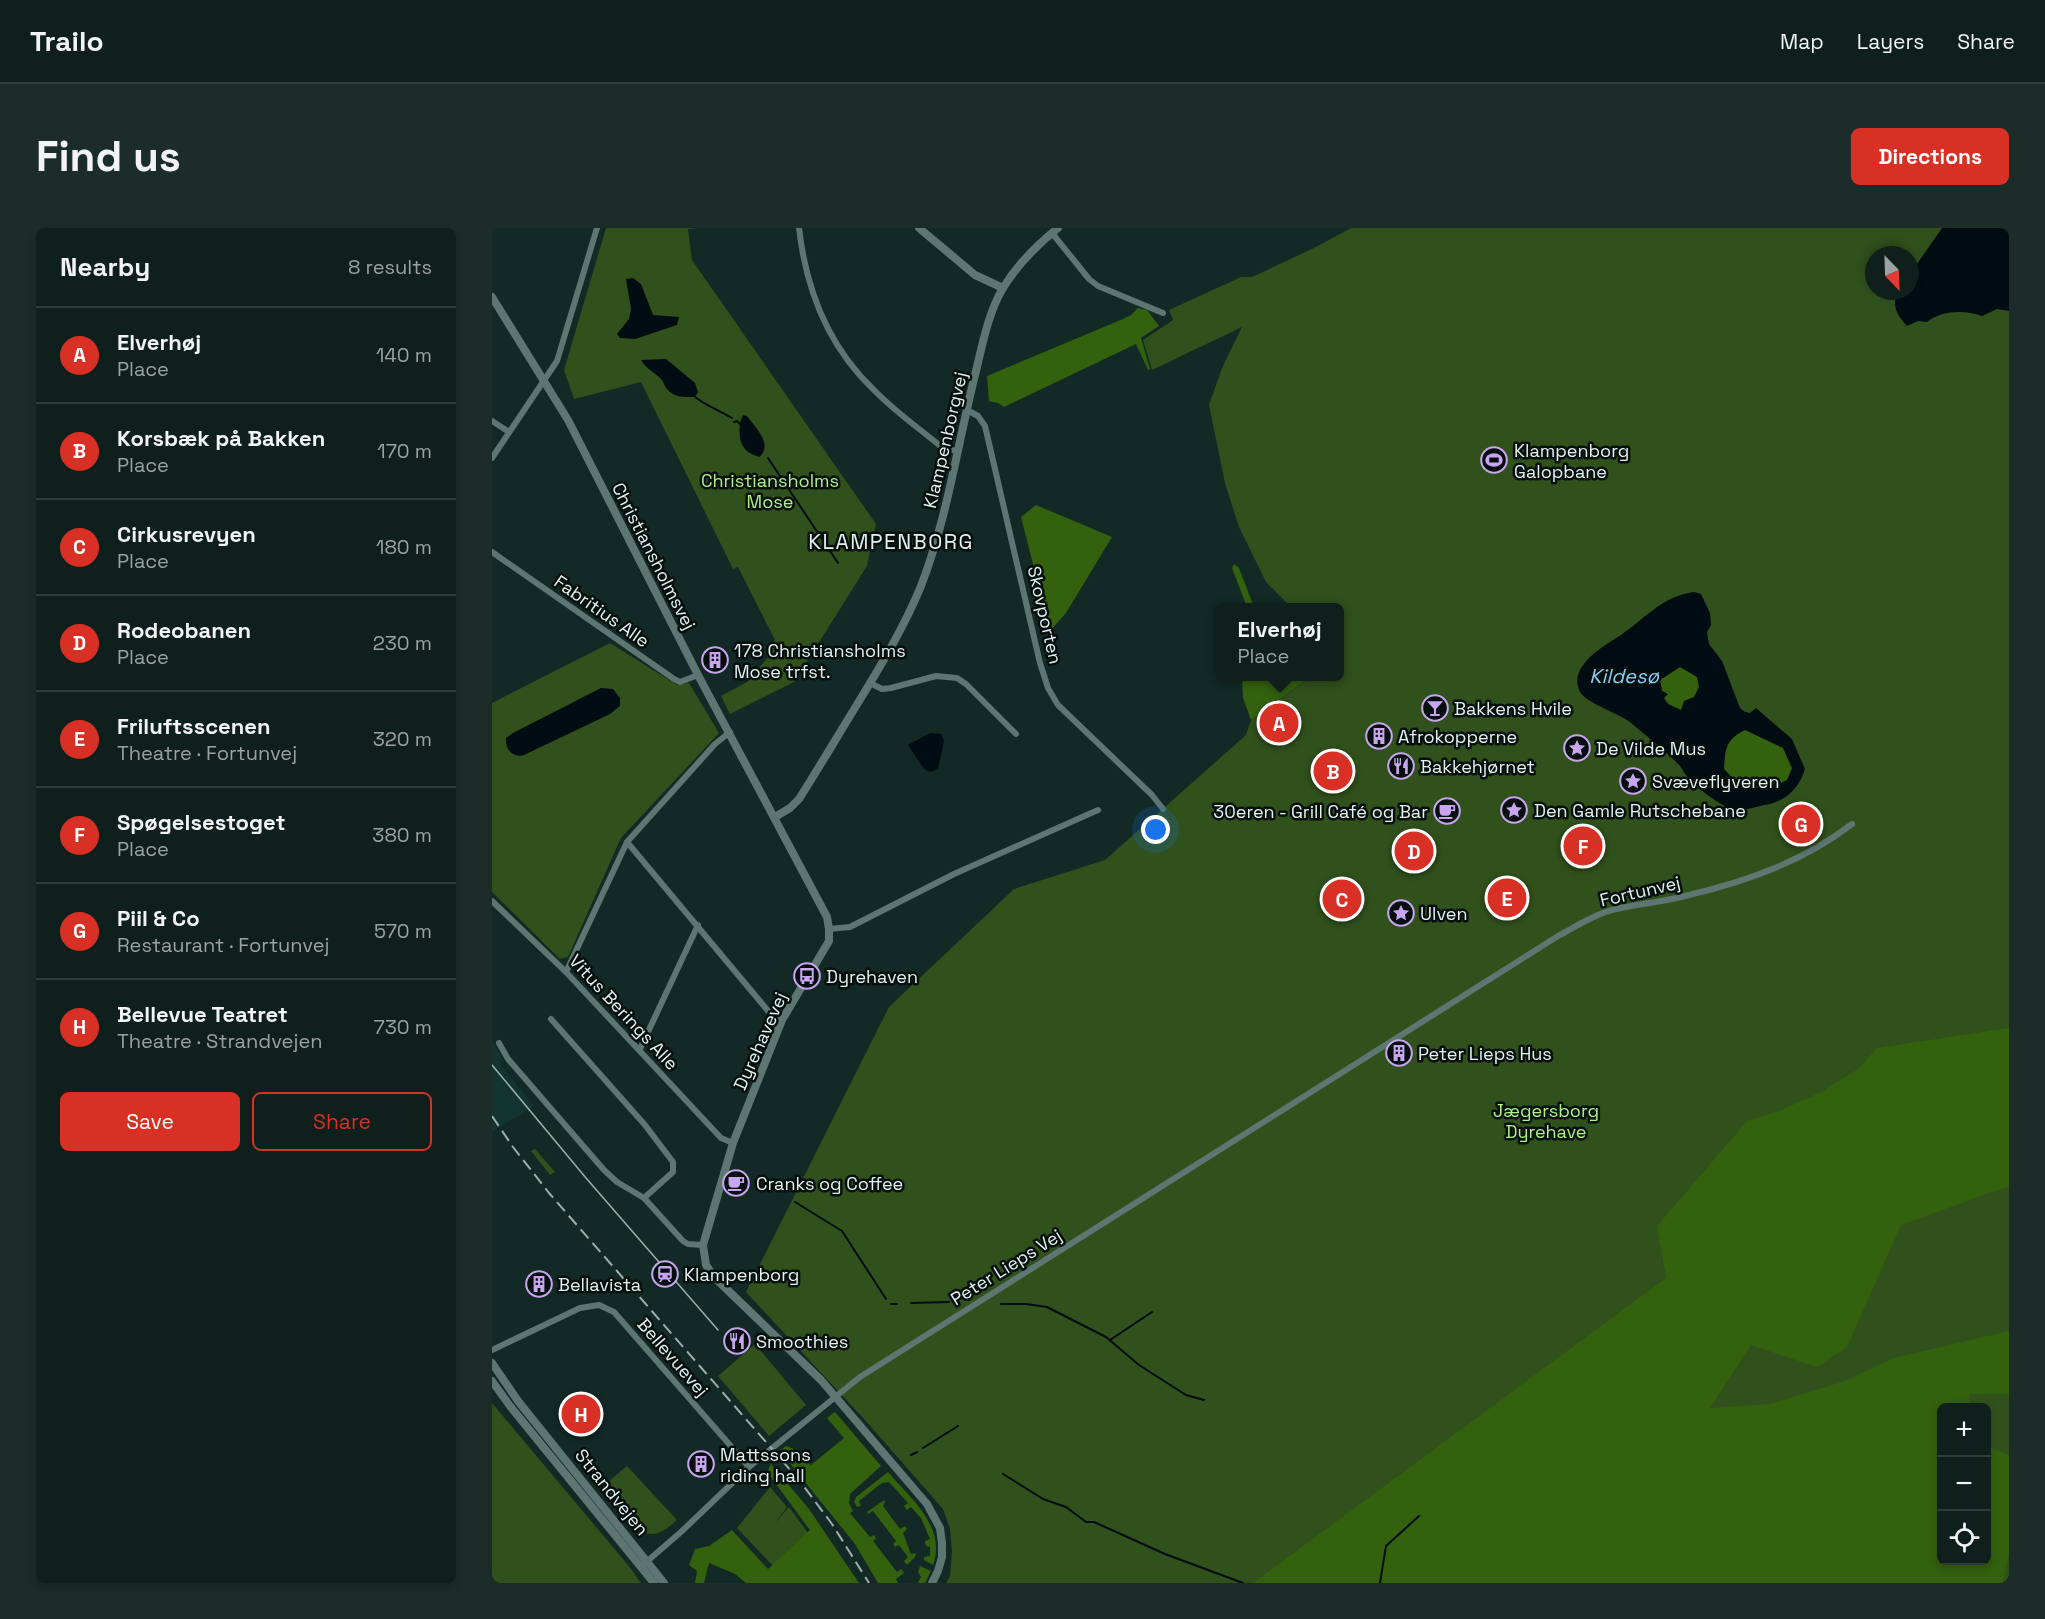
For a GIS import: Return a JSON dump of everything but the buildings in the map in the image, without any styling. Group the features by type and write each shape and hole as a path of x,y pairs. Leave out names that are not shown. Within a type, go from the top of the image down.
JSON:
{"main road":[{"name":"Strandvejen","path":"492,1363 525,1410 644,1564 654,1583"},
{"name":"Strandvejen","path":"492,1381 517,1416 644,1564 664,1583"}],"street":[{"path":"492,458 557,361 597,228"},
{"path":"799,228 811,290 827,328 840,349 873,390 944,449 958,451"},
{"path":"919,228 975,275 1003,288"},
{"path":"1055,230 1089,279 1098,286 1163,313"},
{"name":"Klampenborgvej","path":"775,817 799,799 890,649 920,589 942,523 987,326 1003,288 1033,250 1055,230"},
{"name":"Christiansholmsvej","path":"492,297 568,420 698,675 824,908 830,929"},
{"name":"Skovporten","path":"967,410 978,416 985,426 1040,663 1048,688 1058,705 1163,808"},
{"path":"492,421 509,432"},
{"name":"Fabritius Alle","path":"492,552 674,679 680,682 698,675"},
{"path":"870,683 882,689 936,676 957,678 966,684 1016,734"},
{"path":"566,972 627,842 715,744 730,732"},
{"path":"830,929 850,927 954,874 1098,810"},
{"name":"Fortunvej","path":"1414,1028 1583,922 1611,910 1689,896 1758,875 1795,861 1852,824"},
{"path":"627,842 769,1012 782,1020"},
{"name":"Vitus Berings Alle","path":"492,901 566,972 721,1138 733,1143"},
{"path":"640,1049 698,925"},
{"name":"Dyrehavevej","path":"703,1245 733,1143 782,1020 825,950 830,929"},
{"path":"552,1019 645,1125 673,1162 673,1172 644,1198"},
{"name":"Peter Lieps Vej","path":"644,1564 749,1467 860,1377 1414,1028"},
{"path":"499,1043 508,1059 604,1170 617,1182 644,1198 683,1241 688,1244 703,1245 706,1265 714,1277 821,1380 927,1504 940,1528 942,1543 942,1557 932,1583"},
{"name":"Bellevuevej","path":"492,1350 580,1308 599,1305 608,1308 614,1312 749,1467"}],"shaded area":[{"path":"492,1041 504,1061 500,1064 534,1106 492,1132"}],"green space":[{"name":"Christiansholms Mose","path":"606,228 700,228 688,229 692,260 876,524 867,566 794,682 730,714 721,696 747,682 772,653 769,644 775,640 738,567 733,569 641,382 574,399 564,370"},
{"name":"Jægersborg Dyrehave","path":"1351,228 2009,228 2009,1583 946,1583 950,1576 952,1552 950,1529 943,1509 864,1419 746,1292 889,1007 1014,889 1105,860 1246,735 1251,720 1305,681 1344,681 1344,603 1287,603 1266,582 1239,527 1225,483 1209,405 1222,368 1242,327 1152,370 1143,340 1173,320 1169,310 1241,277 1252,277"},
{"path":"1138,308 1147,310 1159,326 1141,338 1150,369 1148,370 1136,344 1004,407 989,401 987,376 1123,319"},
{"path":"1036,505 1112,537 1066,613 1050,631 1021,517"},
{"path":"1234,564 1239,568 1252,603 1245,603 1232,568"},
{"path":"610,643 677,685 689,683 719,733 621,838 568,957 560,959 492,892 492,703"},
{"path":"1680,667 1697,677 1698,683 1694,696 1681,710 1665,699 1660,679"},
{"path":"1242,681 1305,681 1251,720 1243,698"},
{"path":"1745,730 1783,748 1792,769 1787,780 1768,789 1741,787 1724,769 1728,745 1734,737"},
{"path":"2009,1028 2009,1186 1901,1225 1847,1347 1817,1367 1751,1345 1710,1408 1770,1404 1845,1381 1893,1358 2009,1331 2009,1394 1970,1394 1969,1403 1937,1403 1937,1565 1991,1565 1991,1448 2009,1455 2009,1553 2003,1583 1253,1583 1666,1278 1657,1226 1747,1121 1779,1111 1821,1092 1858,1069 1877,1048"},
{"path":"535,1149 555,1172 550,1175 531,1151"},
{"path":"755,1344 806,1405 769,1436 718,1376"},
{"path":"492,1403 628,1565 641,1583 492,1583"},
{"path":"835,1412 881,1466 850,1494 849,1503 853,1511 850,1513 870,1537 874,1535 876,1538 873,1541 897,1572 901,1569 904,1573 896,1579 898,1583 878,1583 855,1544 780,1451 786,1446 794,1449 811,1465 844,1438 827,1418"},
{"path":"771,1464 809,1509 859,1583 746,1583 735,1574 709,1563 704,1583 695,1583 697,1571 689,1565 695,1549 709,1546 732,1530 768,1569 810,1530 767,1472"},
{"path":"627,1466 677,1520 668,1528 654,1534 638,1529 603,1486"},
{"path":"888,1472 916,1503 931,1526 936,1551 933,1565 924,1560 924,1557 930,1556 930,1547 926,1546 925,1541 930,1539 921,1518 911,1507 907,1510 904,1506 908,1503 889,1482 882,1483 859,1501 861,1506 857,1507 854,1502 856,1497"},
{"path":"770,1487 787,1507 775,1523 789,1507 808,1533 773,1566 737,1528"},
{"path":"884,1500 883,1506 900,1529 905,1526 907,1529 903,1533 911,1554 916,1553 907,1565 904,1561 908,1557 899,1545 895,1547 893,1544 896,1541 873,1511 868,1514 867,1512"},
{"path":"920,1566 931,1571 925,1583 918,1583 921,1577 918,1572"}],"water":[{"path":"1942,228 2009,228 2009,311 1997,309 1982,316 1947,313 1927,322 1918,321 1907,326 1898,314 1895,301 1919,300 1919,261"},
{"path":"633,278 641,284 653,315 679,317 677,325 635,339 620,338 617,334 629,319 631,309 626,279"},
{"path":"666,359 695,383 698,392 695,397 680,396 670,392 661,378 641,360"},
{"path":"743,415 747,416 762,436 765,447 759,457 746,450 741,442 740,428"},
{"name":"Kildesø","path":"1694,592 1701,594 1710,613 1711,625 1707,632 1709,644 1722,661 1740,708 1750,713 1756,708 1792,739 1805,769 1799,783 1785,798 1741,810 1721,804 1695,785 1673,758 1630,722 1589,700 1580,692 1577,683 1579,674 1589,658 1663,603","holes":["1680,667 1697,677 1699,687 1694,697 1684,701 1681,710 1668,704 1664,698 1668,694 1662,691 1660,680","1745,730 1783,748 1792,768 1787,780 1768,789 1741,787 1724,769 1730,741"]},
{"path":"601,688 613,689 620,698 620,706 610,714 524,755 513,754 508,749 506,738 513,733"},
{"path":"930,733 941,734 944,741 938,769 930,772 924,769 908,745"}],"waterway":[{"path":"695,397 732,418"},
{"path":"734,422 737,421 741,425"},
{"path":"768,458 838,563"},
{"path":"795,1202 842,1231 886,1299"},
{"path":"911,1303 949,1302"},
{"path":"891,1304 897,1304"},
{"path":"1001,1304 1047,1307 1106,1337 1139,1365 1186,1395 1204,1400"},
{"path":"1110,1340 1152,1312"},
{"path":"923,1448 958,1426"},
{"path":"911,1455 917,1452"},
{"path":"1003,1474 1043,1499 1066,1507 1086,1522 1094,1522 1165,1554 1243,1583"},
{"path":"1380,1583 1386,1546 1419,1516"}],"tram line":[{"path":"492,1065 586,1178 718,1330"}],"railway":[{"path":"492,1116 549,1193 799,1480 832,1524 869,1583"}],"place":[{"name":"Klampenborg Galopbane","path":"1494,460"},
{"name":"178 Christiansholms Mose trfst.","path":"715,660"},
{"name":"Bakkens Hvile","path":"1435,708"},
{"name":"Elverhøj","path":"1279,723"},
{"name":"Afrokopperne","path":"1379,736"},
{"name":"De Vilde Mus","path":"1577,748"},
{"name":"Bakkehjørnet","path":"1401,766"},
{"name":"Korsbæk på Bakken","path":"1333,771"},
{"name":"Svæveflyveren","path":"1633,781"},
{"name":"Den Gamle Rutschebane","path":"1514,810"},
{"name":"30eren - Grill Café og Bar","path":"1447,811"},
{"name":"Piil & Co","path":"1801,824"},
{"name":"Spøgelsestoget","path":"1583,846"},
{"name":"Rodeobanen","path":"1414,851"},
{"name":"Friluftsscenen","path":"1507,898"},
{"name":"Cirkusrevyen","path":"1342,899"},
{"name":"Ulven","path":"1401,913"},
{"name":"Dyrehaven","path":"807,976"},
{"name":"Peter Lieps Hus","path":"1399,1053"},
{"name":"Cranks og Coffee","path":"736,1183"},
{"name":"Klampenborg","path":"665,1274"},
{"name":"Bellavista","path":"539,1284"},
{"name":"Smoothies","path":"737,1341"},
{"name":"Bellevue Teatret","path":"581,1414"},
{"name":"Mattssons riding hall","path":"701,1464"}],"district":[{"name":"KLAMPENBORG","path":"891,541"}]}
